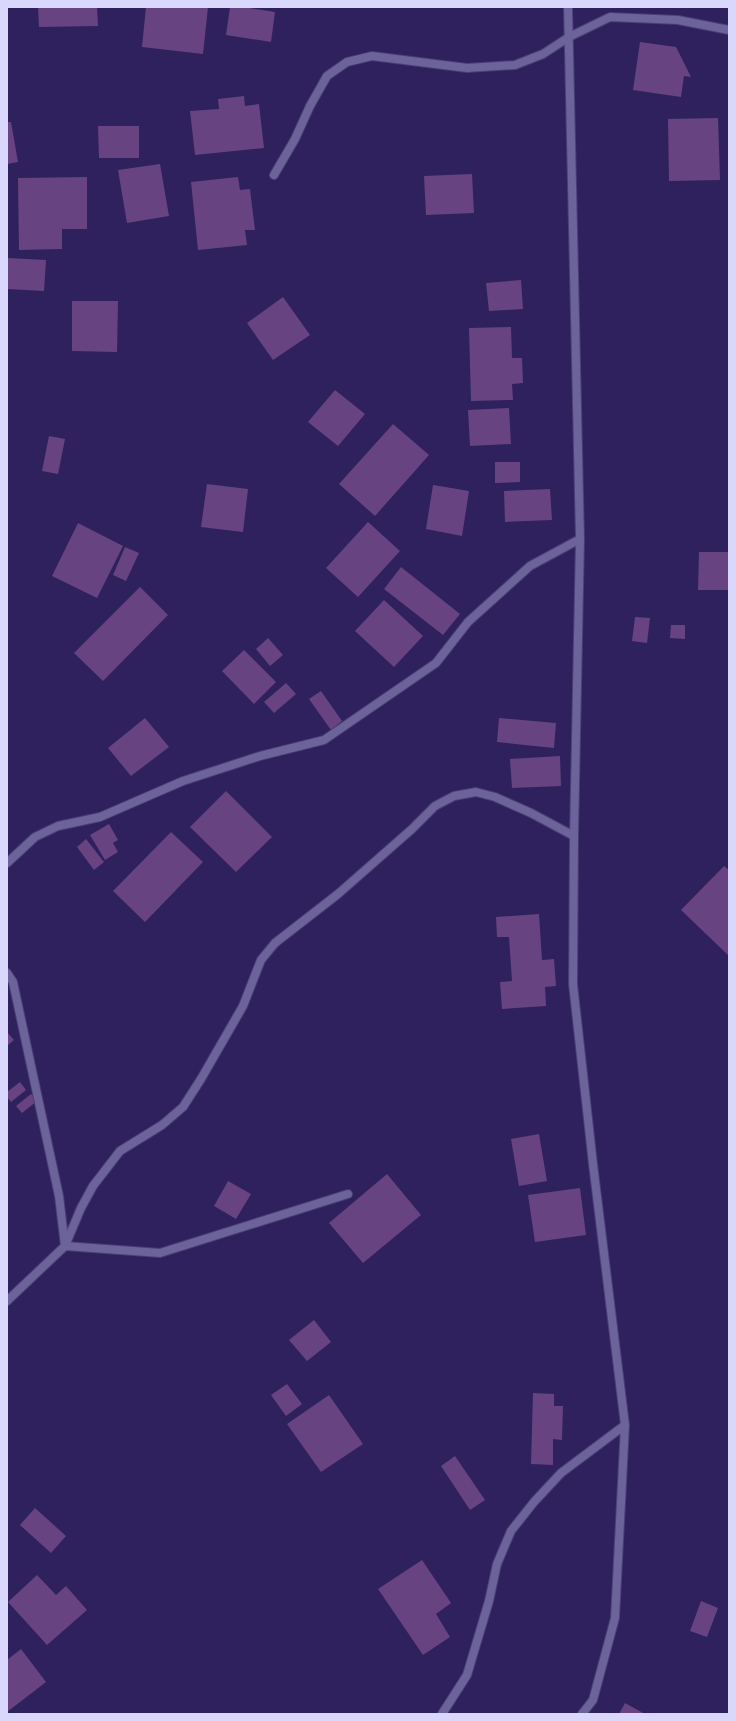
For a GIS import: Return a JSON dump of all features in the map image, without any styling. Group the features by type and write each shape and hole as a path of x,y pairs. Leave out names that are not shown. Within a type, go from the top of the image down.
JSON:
{"street":[{"path":"568,7 580,540 574,836 573,984 593,1164 625,1425 615,1618 593,1700 582,1714"},
{"path":"274,175 295,139 310,106 327,76 347,62 372,56 467,68 515,65 543,54 569,37 610,17 678,20 729,30"},
{"path":"7,862 35,838 58,826 100,817 183,781 260,756 324,740 436,663 468,622 530,566 580,540"},
{"path":"7,1301 65,1246 81,1208 90,1192 120,1151 162,1125 183,1107 243,1006 261,960 265,954 275,943 343,889 412,829 435,806 454,796 476,792 495,797 531,813 574,836"},
{"path":"7,973 13,982 59,1196 65,1246"},
{"path":"65,1246 160,1253 348,1194"},
{"path":"442,1714 467,1674 489,1601 497,1564 511,1532 534,1502 561,1473 625,1425"}],"building":[{"path":"38,7 97,7 98,26 39,27"},
{"path":"146,7 208,7 203,54 142,47"},
{"path":"230,7 243,7 275,12 271,42 226,35"},
{"path":"640,42 676,47 691,77 684,76 681,97 633,90"},
{"path":"244,96 245,106 259,104 264,148 195,155 190,111 219,109 218,99"},
{"path":"718,118 720,180 669,181 668,119"},
{"path":"7,122 11,122 18,162 7,164"},
{"path":"98,126 139,126 139,158 99,158"},
{"path":"160,164 169,216 127,223 118,170"},
{"path":"472,174 474,213 426,215 424,176"},
{"path":"87,177 87,229 62,229 62,249 19,250 18,178"},
{"path":"238,177 240,190 250,189 255,230 245,230 247,245 198,250 191,182"},
{"path":"7,258 46,260 44,291 7,289"},
{"path":"521,280 523,309 489,311 486,283"},
{"path":"283,297 310,335 273,360 247,323"},
{"path":"72,301 118,301 117,352 72,351"},
{"path":"511,327 512,358 522,358 523,383 512,384 513,400 471,401 469,328"},
{"path":"335,390 365,414 338,446 308,422"},
{"path":"509,408 511,444 470,446 468,410"},
{"path":"393,424 429,455 375,516 339,484"},
{"path":"49,436 65,439 58,474 42,471"},
{"path":"495,462 520,462 520,482 495,483"},
{"path":"207,484 248,489 243,532 201,527"},
{"path":"433,485 469,491 462,536 426,529"},
{"path":"550,489 552,520 505,522 504,491"},
{"path":"368,522 400,551 358,597 326,568"},
{"path":"78,523 123,546 97,598 52,576"},
{"path":"125,547 139,553 126,581 113,575"},
{"path":"699,552 729,552 729,590 698,590"},
{"path":"401,567 460,614 443,635 384,589"},
{"path":"140,587 168,615 103,681 74,653"},
{"path":"384,600 423,636 394,667 355,631"},
{"path":"635,617 650,618 647,643 632,641"},
{"path":"671,625 685,625 685,639 670,638"},
{"path":"268,638 283,655 270,666 256,649"},
{"path":"244,650 276,682 254,704 222,671"},
{"path":"286,683 296,694 274,713 264,702"},
{"path":"321,691 342,721 331,730 309,699"},
{"path":"145,718 169,747 131,776 108,748"},
{"path":"499,718 556,723 554,748 497,742"},
{"path":"560,756 561,786 512,788 510,759"},
{"path":"226,791 272,837 236,872 190,827"},
{"path":"109,824 118,840 113,843 118,852 105,860 90,835"},
{"path":"171,832 203,862 145,922 113,891"},
{"path":"86,839 104,862 94,870 77,847"},
{"path":"724,866 729,870 729,956 681,910"},
{"path":"539,914 542,960 554,959 556,986 545,987 546,1006 502,1009 500,982 512,981 509,937 497,937 496,917"},
{"path":"7,1032 14,1040 7,1046"},
{"path":"20,1082 26,1090 11,1102 7,1097 7,1092"},
{"path":"31,1094 37,1101 22,1113 16,1106"},
{"path":"539,1134 547,1181 519,1186 511,1139"},
{"path":"387,1174 421,1215 363,1263 329,1223"},
{"path":"228,1181 251,1194 236,1219 214,1206"},
{"path":"580,1188 586,1235 535,1242 528,1195"},
{"path":"314,1320 331,1342 307,1361 289,1340"},
{"path":"287,1384 302,1404 286,1416 271,1395"},
{"path":"533,1393 554,1394 554,1406 563,1406 562,1440 553,1439 553,1465 531,1464"},
{"path":"329,1395 363,1444 321,1472 287,1424"},
{"path":"455,1456 485,1500 470,1510 441,1466"},
{"path":"35,1508 66,1536 51,1553 20,1525"},
{"path":"422,1560 451,1603 436,1614 450,1637 423,1655 378,1589"},
{"path":"37,1575 56,1595 66,1586 87,1610 47,1645 8,1602"},
{"path":"701,1601 718,1608 707,1637 690,1631"},
{"path":"21,1649 46,1682 7,1712 7,1660"},
{"path":"625,1703 645,1714 619,1714"}]}
